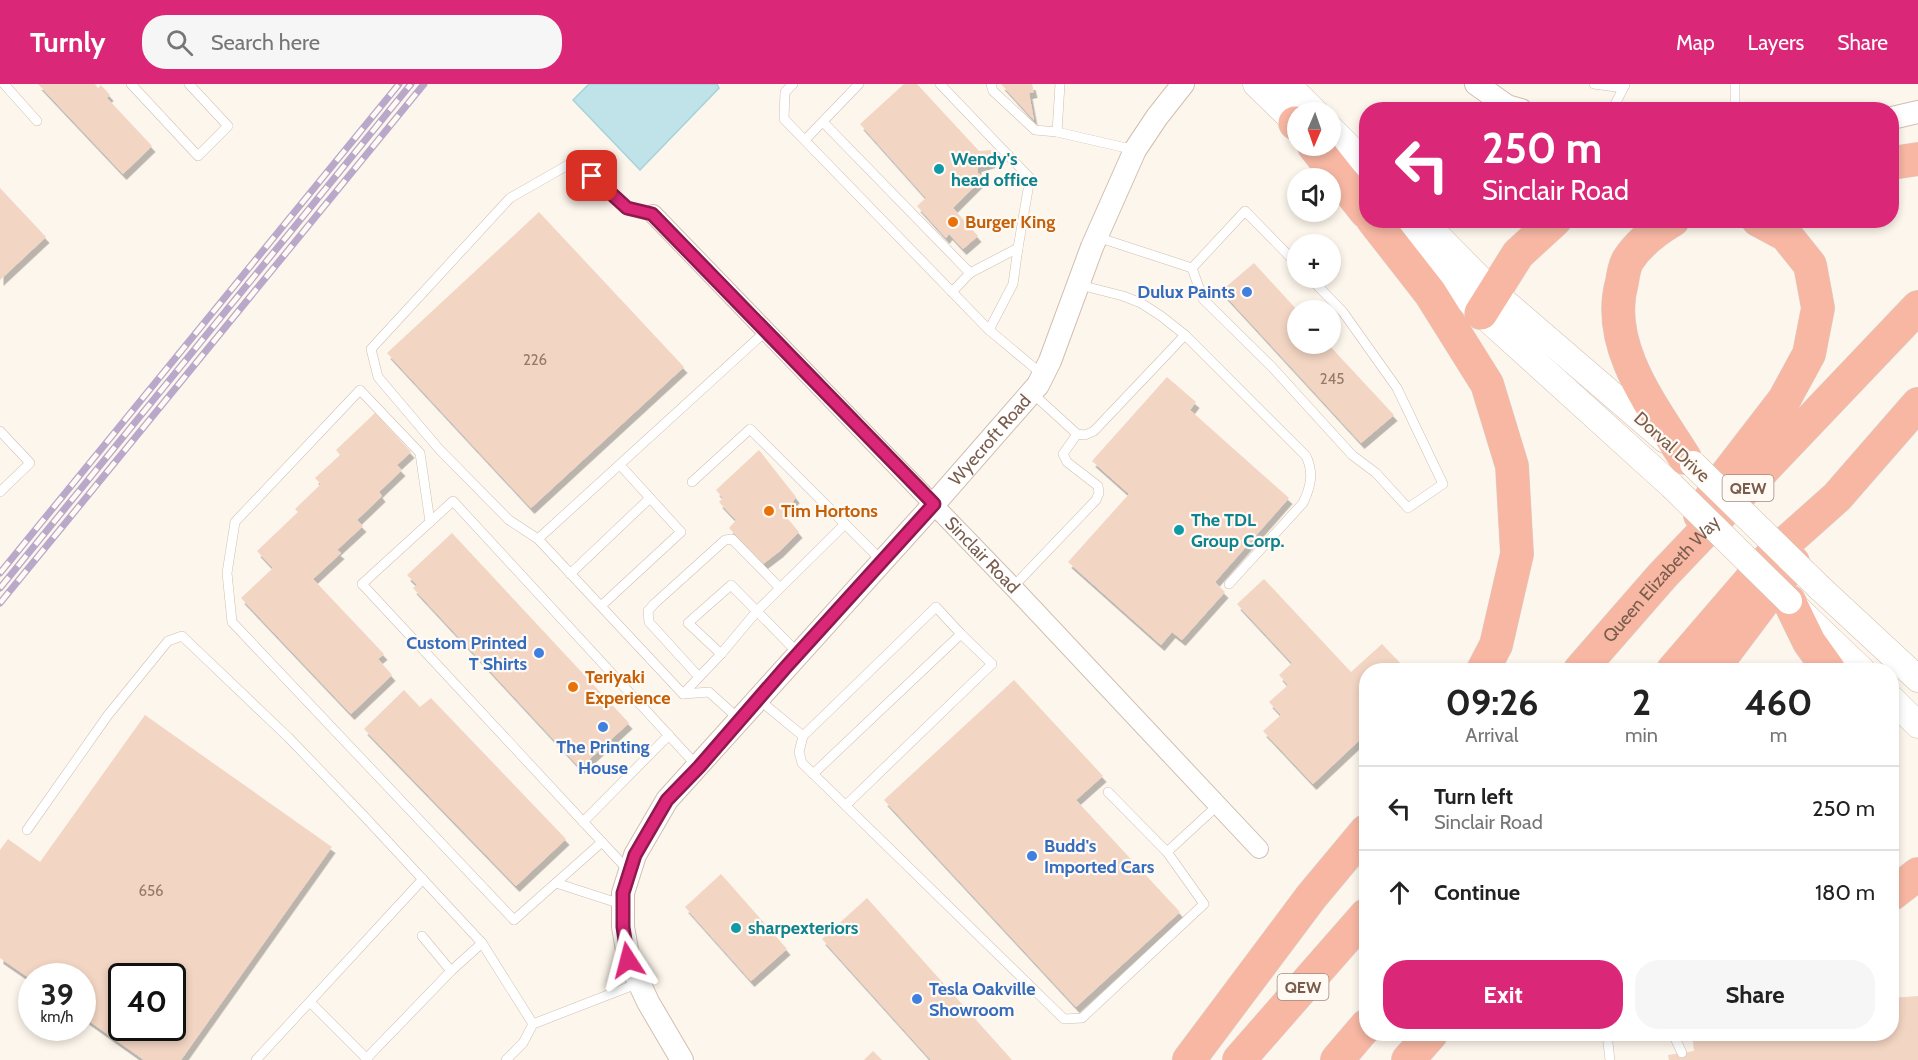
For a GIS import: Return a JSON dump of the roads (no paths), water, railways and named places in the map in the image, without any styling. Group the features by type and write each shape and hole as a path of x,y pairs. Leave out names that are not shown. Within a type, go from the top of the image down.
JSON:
{"highway":[{"path":"1326,156 1359,202"},
{"path":"1899,162 1918,159"},
{"path":"1379,228 1430,293 1487,384 1512,466 1517,554 1496,645 1487,663"},
{"path":"1487,302 1518,254 1546,228"},
{"path":"1659,228 1628,261 1617,298 1619,334 1643,393 1684,469"},
{"path":"1662,576 1719,483 1784,400 1809,354 1818,308 1810,265 1786,235 1773,228"},
{"name":"Queen Elizabeth Way","path":"1586,663 1662,576 1918,307"},
{"path":"1717,663 1787,570 1837,497 1918,404"},
{"path":"1679,663 1772,555 1837,497"},
{"path":"1790,601 1809,642 1824,663"},
{"path":"1189,1060 1311,897 1359,839"},
{"path":"1899,889 1918,874"},
{"name":"QEW","path":"1239,1060 1359,923"},
{"path":"1337,1060 1359,1034"},
{"path":"1408,1060 1425,1041"}],"main road":[{"path":"1256,84 1287,112"},
{"path":"1287,84 1295,102"},
{"path":"1341,139 1359,158"},
{"path":"1330,156 1359,188"},
{"name":"Dorval Drive","path":"1400,228 1684,469 1820,588 1918,679"},
{"name":"Dorval Drive","path":"1428,228 1487,302"},
{"name":"Dorval Drive","path":"1684,469 1790,601 1855,663"},
{"path":"1899,706 1918,725"}],"street":[{"name":"Wyecroft Road","path":"682,1060 648,1002 628,960 623,927 623,893 635,855 667,800 934,504 1037,383 1135,150 1183,84"},
{"path":"1476,84 1502,102"},
{"path":"1899,116 1918,112"},
{"name":"Sinclair Road","path":"652,214 934,504 1259,849"}],"lane":[{"path":"4,84 37,121"},
{"path":"131,84 198,156 228,126 189,84"},
{"path":"793,84 785,92 784,119 989,330 1037,383 1077,434 1085,435 1094,431 1185,335"},
{"path":"805,140 860,84"},
{"path":"940,84 1030,178 1013,284 989,330"},
{"path":"991,84 993,91 1035,130 1057,132 1135,150"},
{"path":"1057,132 1060,84"},
{"path":"1594,84 1624,86 1616,102"},
{"path":"1735,84 1735,102"},
{"path":"822,122 970,273"},
{"path":"652,214 627,208 575,161 510,198 371,349 378,377 439,449 509,520 538,539 683,694"},
{"path":"1192,268 1245,211 1287,254"},
{"path":"1097,237 1192,268"},
{"path":"952,292 970,273 1018,248"},
{"path":"1192,268 1203,299 1272,367 1352,455 1376,473 1408,508 1443,483 1397,388 1343,312 1320,288"},
{"path":"1080,285 1123,296 1140,303 1185,335 1306,456 1311,468 1311,487 1304,503 1229,584"},
{"path":"538,539 766,331"},
{"path":"430,522 420,453 360,390 235,522 226,573 232,622 514,920 602,842"},
{"path":"692,482 750,429 882,561"},
{"path":"0,431 30,463 0,492"},
{"path":"1013,587 1096,500 1099,493 1098,486 1067,462 1063,454 1077,434"},
{"path":"601,606 681,532 620,465"},
{"path":"570,574 650,498"},
{"path":"630,872 362,584 453,501 699,767"},
{"path":"683,694 757,611 844,524"},
{"path":"699,677 649,622 648,611 654,604 725,540 732,539 780,588"},
{"path":"721,654 688,623 731,585 798,653"},
{"path":"846,805 992,664 936,607 803,736 799,752 802,763 1064,1018 1082,1018 1204,904 1167,852 1108,792"},
{"path":"813,774 962,634"},
{"path":"27,830 108,715 168,641 182,636 288,737 482,943 533,1024"},
{"path":"683,694 709,692 740,720"},
{"path":"758,699 803,736"},
{"path":"584,822 669,735"},
{"path":"1167,852 1218,805"},
{"path":"256,1060 423,879"},
{"path":"556,883 623,905"},
{"path":"422,936 451,971"},
{"path":"309,1002 367,1060 451,971 482,943"},
{"path":"506,1060 523,1043 533,1024 639,983"},
{"path":"1608,1041 1610,1060"},
{"path":"1676,1041 1682,1053"}],"water":[{"path":"589,84 717,84 719,88 640,170 573,100"}],"railway":[{"path":"0,573 399,84"},
{"path":"0,588 411,84"},
{"path":"0,603 424,84"}],"place":[{"name":"Wendy's head office","path":"939,169"},
{"name":"Burger King","path":"953,222"},
{"name":"Dulux Paints","path":"1247,292"},
{"name":"Tim Hortons","path":"769,511"},
{"name":"The TDL Group Corp.","path":"1179,530"},
{"name":"Custom Printed T Shirts","path":"539,653"},
{"name":"Teriyaki Experience","path":"573,687"},
{"name":"The Printing House","path":"603,727"},
{"name":"Budd's Imported Cars","path":"1032,856"},
{"name":"sharpexteriors","path":"736,928"},
{"name":"Tesla Oakville Showroom","path":"917,999"}]}
